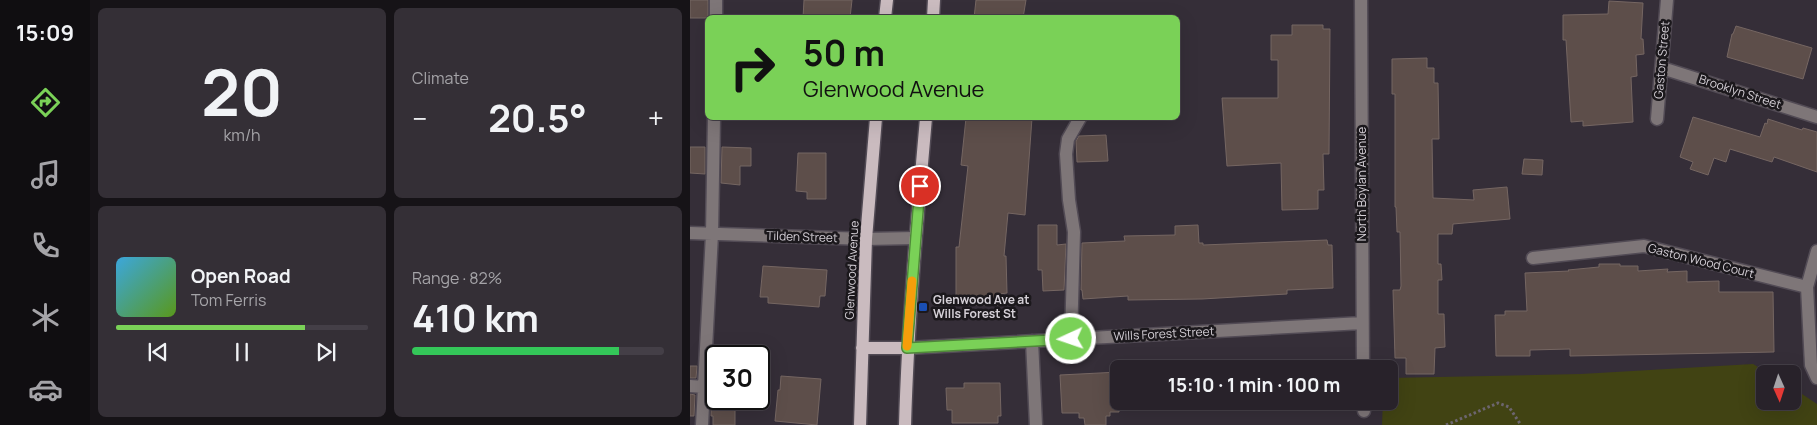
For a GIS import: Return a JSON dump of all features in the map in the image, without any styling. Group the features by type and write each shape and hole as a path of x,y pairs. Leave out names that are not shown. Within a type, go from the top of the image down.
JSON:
{"main road":[{"path":"885,15 887,0"},
{"path":"933,15 934,0"},
{"name":"Glenwood Avenue","path":"860,425 866,239 876,120"},
{"path":"904,425 907,348 926,120"},
{"path":"862,348 907,348"}],"street":[{"path":"716,0 716,15"},
{"name":"North Boylan Avenue","path":"1361,0 1363,360"},
{"name":"Gaston Street","path":"1657,119 1667,0"},
{"name":"Brooklyn Street","path":"1662,68 1817,117"},
{"path":"702,425 712,234 714,120"},
{"path":"1071,339 1074,232 1069,200 1066,154 1068,139 1079,120"},
{"name":"Tilden Street","path":"690,233 866,239 915,238"},
{"name":"Gaston Wood Court","path":"1533,258 1644,246 1807,288"},
{"path":"1817,251 1807,288 1810,365 1817,378"},
{"name":"Wills Forest Street","path":"907,348 1362,323"},
{"path":"1032,341 1036,425"},
{"path":"690,386 704,387"}],"path":[{"path":"1446,425 1498,403 1509,407 1521,425"}],"shaded area":[{"path":"1753,364 1756,366 1756,410 1801,410 1801,393 1817,404 1817,425 1382,425 1383,410 1398,410 1398,378 1581,374"}],"building":[{"path":"690,0 708,0 708,15 705,15 705,18 690,18"},
{"path":"804,0 852,0 850,15 803,15"},
{"path":"976,0 1026,0 1024,15 974,15"},
{"path":"1609,1 1643,3 1641,39 1643,39 1644,54 1636,55 1637,76 1631,77 1633,122 1583,126 1583,121 1571,122 1566,40 1563,40 1563,15 1608,14"},
{"path":"1292,25 1323,25 1323,29 1330,29 1329,154 1323,154 1324,190 1318,190 1318,209 1282,210 1281,163 1227,166 1222,98 1278,98 1278,60 1271,60 1271,35 1292,35"},
{"path":"1736,26 1812,48 1803,79 1727,57 1732,34"},
{"path":"1427,58 1427,68 1434,68 1434,83 1438,83 1439,139 1432,139 1433,198 1474,200 1473,190 1507,187 1510,219 1453,224 1452,234 1438,234 1438,264 1441,264 1442,280 1438,280 1438,314 1444,314 1445,347 1435,348 1434,374 1406,374 1406,358 1395,358 1393,290 1400,290 1401,286 1400,232 1397,232 1395,207 1395,94 1392,94 1392,59"},
{"path":"1693,117 1760,137 1768,119 1802,130 1803,128 1817,132 1817,172 1774,157 1772,162 1730,149 1726,162 1714,158 1708,175 1690,169 1693,162 1680,157"},
{"path":"966,120 1032,120 1025,215 1008,213 1004,256 1006,256 1007,293 999,294 999,305 956,303 956,247 959,247 968,166 961,165"},
{"path":"1106,135 1108,161 1077,162 1076,141 1079,136"},
{"path":"690,147 705,147 705,174 690,173"},
{"path":"722,147 751,148 751,166 740,166 740,185 721,183"},
{"path":"798,153 826,153 826,199 807,199 807,192 796,191"},
{"path":"1524,159 1543,160 1542,175 1522,174"},
{"path":"1038,225 1057,225 1057,245 1066,244 1064,290 1043,291 1042,270 1038,270"},
{"path":"1198,225 1199,243 1203,243 1203,245 1327,240 1328,245 1332,245 1333,288 1287,290 1287,294 1202,299 1128,300 1128,296 1083,299 1081,290 1082,243 1125,241 1124,236 1175,235 1175,226"},
{"path":"1599,264 1638,266 1638,271 1668,269 1667,272 1687,271 1687,282 1719,281 1719,292 1773,292 1774,352 1570,356 1570,349 1530,350 1530,356 1496,356 1495,315 1505,315 1505,311 1527,311 1525,273 1569,271 1599,267"},
{"path":"763,266 827,270 825,296 820,296 819,307 768,303 768,297 760,297"},
{"path":"690,366 697,366 696,378 690,378"},
{"path":"1110,372 1110,410 1119,410 1119,412 1110,412 1110,416 1106,416 1106,425 1085,425 1084,418 1079,418 1079,413 1062,413 1060,375"},
{"path":"781,376 821,379 817,425 775,421"},
{"path":"964,383 1000,383 1001,416 998,416 998,423 952,423 952,410 947,410 946,388 964,388"},
{"path":"690,394 695,395 694,416 690,416"},
{"path":"711,410 735,410 735,425 713,425 713,416 711,416"}],"slow traffic":[{"path":"907,346 912,281"}],"place":[{"name":"Glenwood Ave at Wills Forest St","path":"923,307"}],"route":[{"path":"920,186 907,348 1071,339"}]}
